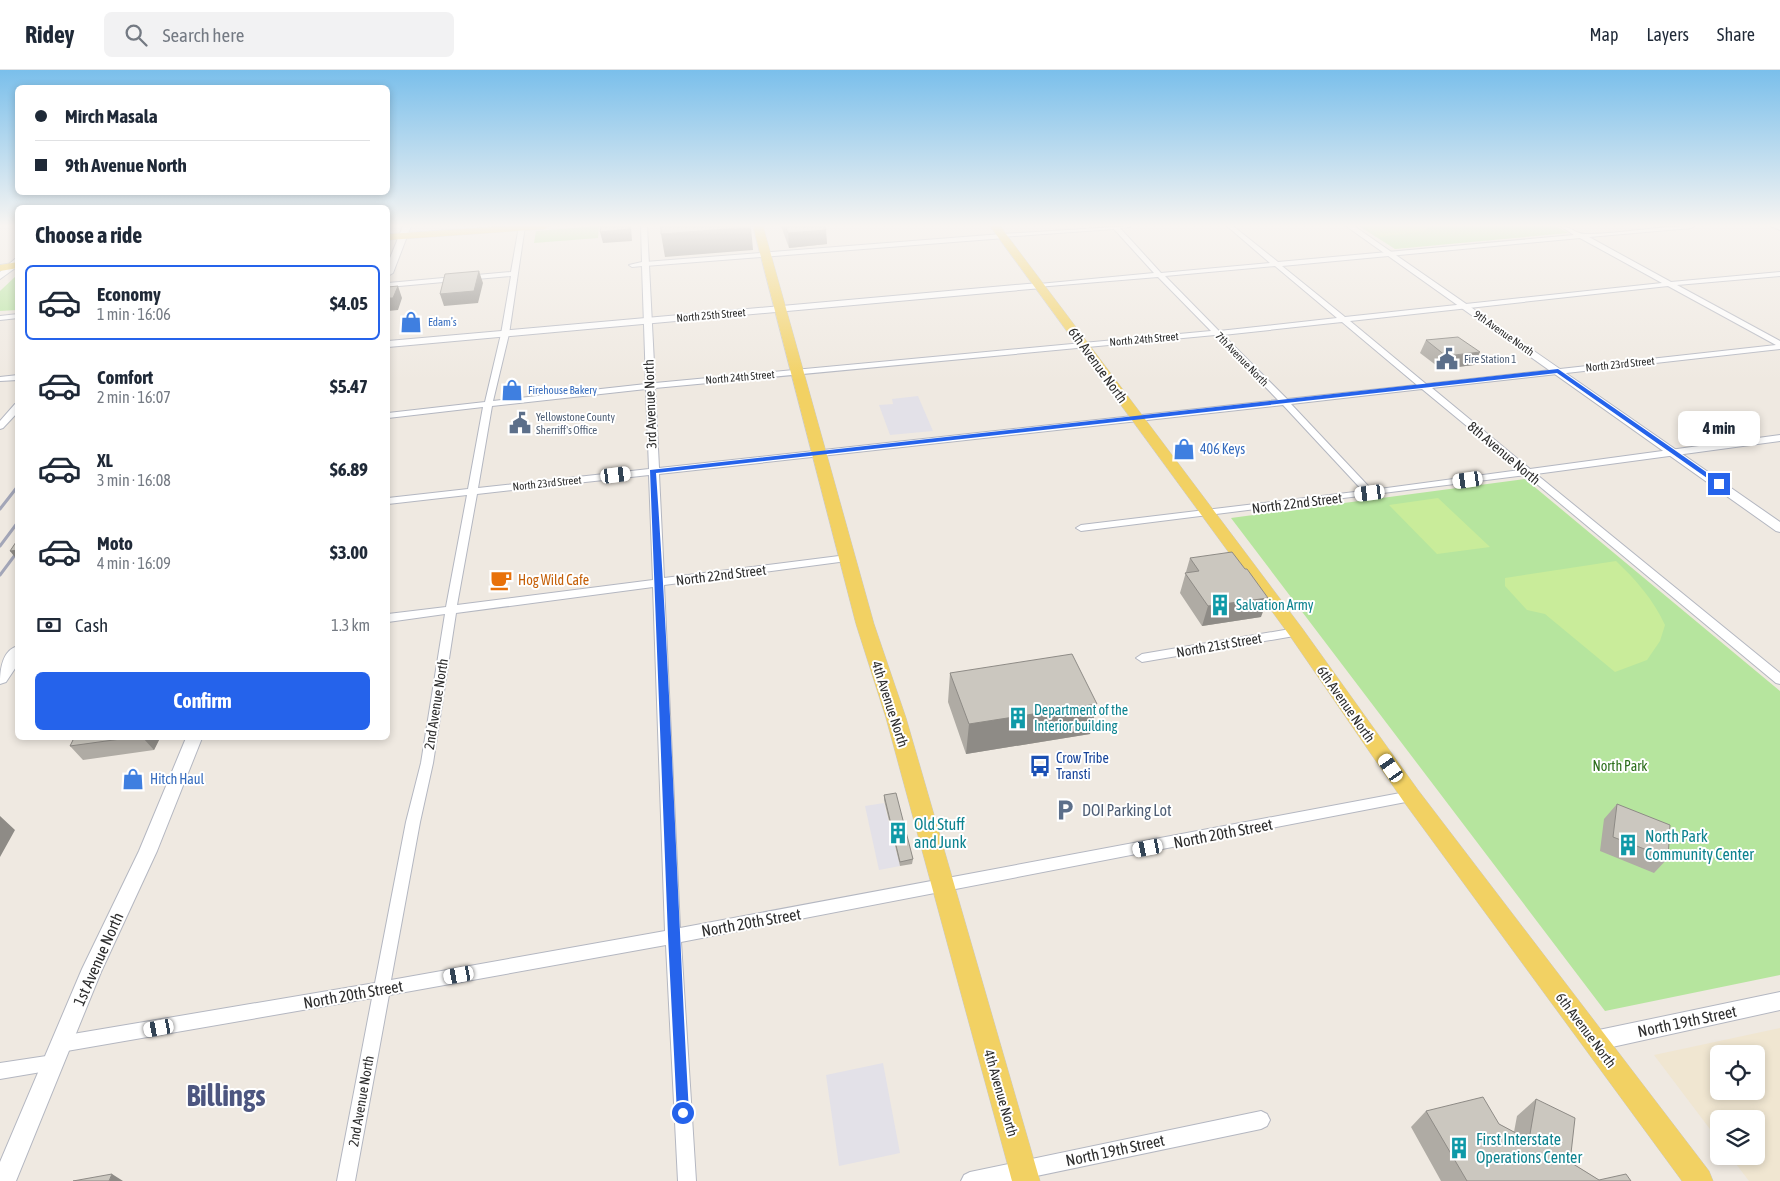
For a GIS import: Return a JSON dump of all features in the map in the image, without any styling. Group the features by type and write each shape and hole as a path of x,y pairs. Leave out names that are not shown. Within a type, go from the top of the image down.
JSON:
{"main road":[{"name":"4th Avenue North","path":"773,278 847,558 877,663 896,718 1024,1175"},
{"name":"6th Avenue North","path":"1033,278 1296,632 1411,796 1699,1181"},
{"path":"8,670 15,657"},
{"name":"1st Avenue North","path":"4,1181 92,969 148,851 193,740"}],"street":[{"path":"390,285 470,278"},
{"name":"2nd Avenue North","path":"346,1181 413,822 427,763 451,608 488,405 505,334 513,278"},
{"name":"3rd Avenue North","path":"645,278 653,471 660,582 673,936 687,1181"},
{"name":"North 25th Street","path":"390,344 1120,278"},
{"name":"7th Avenue North","path":"1162,278 1284,401 1370,493"},
{"name":"8th Avenue North","path":"1294,278 1780,680"},
{"name":"9th Avenue North","path":"1424,278 1674,451 1780,528"},
{"path":"1657,278 1780,345"},
{"name":"North 24th Street","path":"390,414 488,405 649,386 1216,333 1737,278"},
{"path":"0,318 15,316"},
{"name":"North 23rd Street","path":"390,501 1780,345"},
{"path":"0,379 15,377"},
{"path":"0,426 15,409"},
{"name":"North 22nd Street","path":"1081,528 1208,514 1780,438"},
{"name":"North 22nd Street","path":"390,618 451,608 847,558"},
{"name":"North 21st Street","path":"1142,658 1296,632"},
{"name":"North 20th Street","path":"0,1071 57,1054 381,989 944,888 1411,796"},
{"name":"North 19th Street","path":"1594,1041 1780,1001"},
{"name":"North 19th Street","path":"970,1181 1024,1175 1261,1120"}],"shaded area":[{"path":"918,396 933,431 890,435 879,405 893,404 892,399"},
{"path":"884,803 900,866 879,870 865,806"},
{"path":"1780,1028 1780,1181 1749,1181 1737,1165 1765,1165 1765,1110 1710,1110 1710,1129 1654,1055"},
{"path":"883,1063 900,1153 839,1166 826,1075"}],"green space":[{"path":"15,278 15,310 0,311 0,291"},
{"name":"North Park","path":"1525,479 1780,691 1780,975 1605,1011 1231,518"},
{"path":"1438,498 1490,547 1437,554 1389,505"},
{"path":"1616,561 1644,590 1665,625 1660,641 1647,660 1615,672 1545,614 1527,610 1505,586 1505,578"}],"building":[{"path":"444,278 477,278 474,291 440,294"},
{"path":"398,286 393,298 390,298 390,287"},
{"path":"1458,337 1480,352 1446,356 1426,340"},
{"path":"15,544 15,550 10,551"},
{"path":"1232,552 1268,598 1208,606 1185,573 1199,571 1190,558"},
{"path":"1072,654 1097,704 969,724 950,673"},
{"path":"73,740 114,740 70,746"},
{"name":"Old Stuff and Junk","path":"896,793 913,859 900,862 884,795"},
{"path":"1617,804 1670,825 1668,858 1613,837"},
{"path":"1483,1097 1499,1124 1529,1140 1536,1099 1575,1118 1570,1162 1599,1180 1626,1174 1631,1181 1467,1181 1426,1111"},
{"path":"112,1174 109,1181 73,1181"}],"railway":[{"path":"0,509 15,490"},
{"path":"0,546 15,526"},
{"path":"0,575 15,555"}],"place":[{"name":"Edam’s","path":"411,322"},
{"name":"Fire Station 1","path":"1447,359"},
{"name":"Firehouse Bakery","path":"512,390"},
{"name":"Yellowstone County Sherriff's Office","path":"520,423"},
{"name":"406 Keys","path":"1184,449"},
{"name":"Hog Wild Cafe","path":"501,580"},
{"name":"Salvation Army","path":"1220,605"},
{"name":"Department of the Interior building","path":"1018,718"},
{"name":"Crow Tribe Transti","path":"1040,766"},
{"name":"Hitch Haul","path":"133,779"},
{"name":"DOI Parking Lot","path":"1065,810"},
{"name":"Old Stuff and Junk","path":"898,833"},
{"name":"North Park Community Center","path":"1628,845"},
{"name":"First Interstate Operations Center","path":"1459,1148"}],"district":[{"name":"Billings","path":"226,1096"}],"route":[{"path":"683,1113 673,936 660,582 653,471 1558,371 1719,484"}]}
